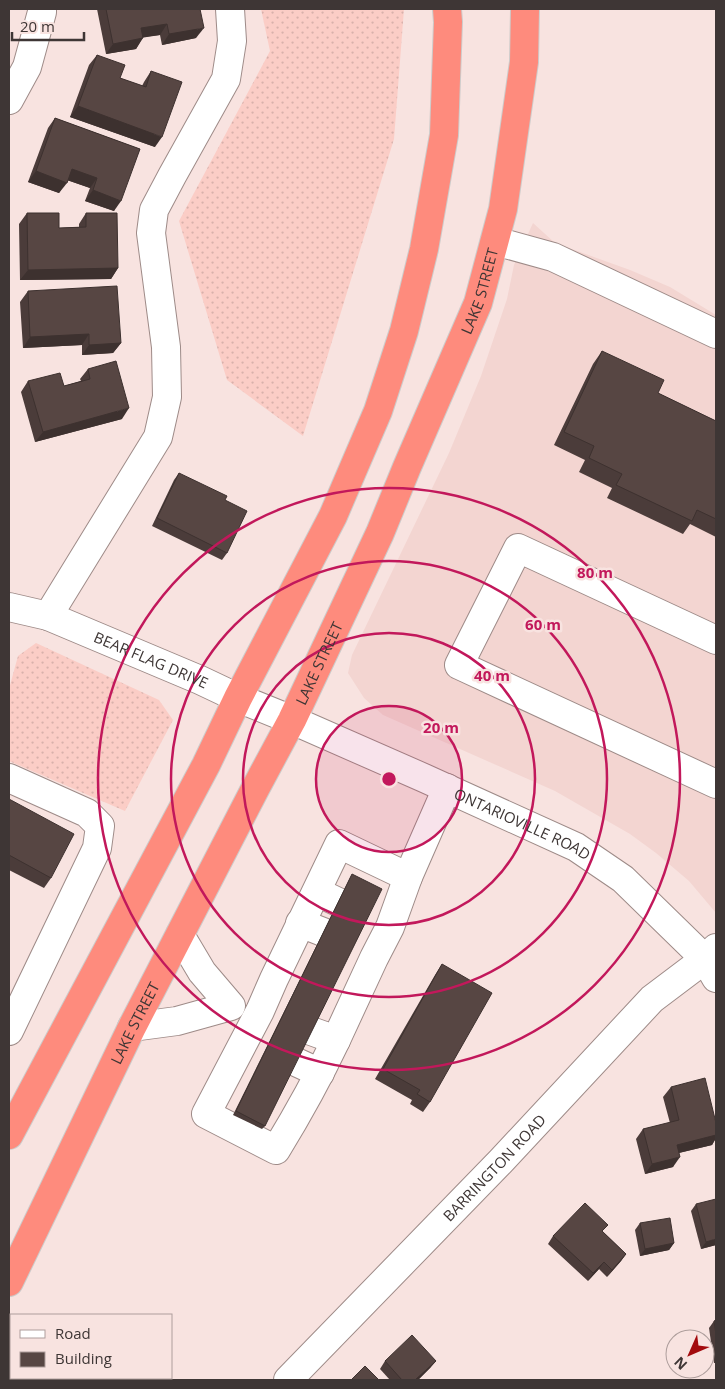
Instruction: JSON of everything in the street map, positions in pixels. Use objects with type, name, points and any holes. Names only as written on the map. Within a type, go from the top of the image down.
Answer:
[{"type":"highway","points":[[9,1135],[206,765],[238,698],[332,516],[378,411],[404,331],[424,249],[444,136],[447,9]]},
{"type":"highway","name":"LAKE STREET","points":[[9,1282],[132,1027],[292,720],[380,533],[478,303],[504,209],[524,62],[525,9]]},
{"type":"street","points":[[9,100],[27,67],[42,9]]},
{"type":"street","points":[[48,616],[158,437],[167,397],[166,347],[151,233],[154,210],[226,79],[232,41],[230,9]]},
{"type":"street","points":[[495,241],[553,257],[716,334]]},
{"type":"street","points":[[714,776],[460,664],[518,548],[716,640]]},
{"type":"street","name":"BEAR FLAG DRIVE","points":[[9,607],[48,616],[292,720]]},
{"type":"street","name":"ONTARIOVILLE ROAD","points":[[292,720],[576,847],[623,879],[712,962]]},
{"type":"street","points":[[9,778],[87,813],[100,826],[97,848],[9,1031]]},
{"type":"street","points":[[408,877],[339,844],[327,897],[270,1015],[245,1065],[206,1114],[276,1150],[296,1090],[379,921],[408,877],[447,788]]},
{"type":"street","points":[[180,935],[202,972],[231,1006]]},
{"type":"street","name":"BARRINGTON ROAD","points":[[288,1380],[501,1161],[652,999],[712,962]]},
{"type":"street","points":[[132,1027],[177,1021],[231,1006],[270,1015]]},
{"type":"shaded area","points":[[261,9],[404,9],[394,139],[303,436],[227,380],[179,221],[270,51]]},
{"type":"shaded area","points":[[533,223],[555,243],[630,270],[670,287],[716,315],[716,913],[689,881],[630,834],[555,791],[383,715],[364,698],[348,673],[352,655],[449,453],[481,376],[507,299],[514,265]]},
{"type":"shaded area","points":[[36,643],[159,700],[173,720],[125,811],[9,761],[9,689],[18,656]]},
{"type":"building","points":[[106,9],[200,9],[204,28],[169,34],[167,24],[141,28],[143,38],[113,44]]},
{"type":"building","points":[[97,55],[125,65],[120,78],[146,87],[151,71],[182,82],[162,137],[78,106]]},
{"type":"building","points":[[55,118],[140,149],[121,201],[93,190],[97,178],[72,169],[67,183],[36,171]]},
{"type":"building","points":[[27,213],[59,213],[59,228],[86,227],[86,213],[117,213],[118,268],[28,270]]},
{"type":"building","points":[[117,286],[121,343],[89,345],[89,334],[30,337],[28,291]]},
{"type":"building","points":[[602,351],[664,380],[658,393],[716,421],[716,519],[697,510],[692,521],[616,485],[622,474],[589,458],[594,446],[564,432]]},
{"type":"building","points":[[116,361],[129,408],[43,432],[28,381],[60,373],[64,386],[90,379],[88,369]]},
{"type":"building","points":[[179,473],[227,496],[225,500],[247,511],[227,553],[157,518]]},
{"type":"building","points":[[9,799],[74,834],[51,878],[9,855]]},
{"type":"building","points":[[352,874],[382,889],[265,1126],[236,1111]]},
{"type":"building","points":[[442,964],[492,993],[430,1102],[417,1094],[420,1090],[383,1069]]},
{"type":"building","points":[[705,1078],[716,1123],[716,1135],[677,1145],[680,1157],[652,1164],[643,1129],[679,1120],[671,1087]]},
{"type":"building","points":[[716,1199],[716,1239],[706,1242],[696,1204]]},
{"type":"building","points":[[585,1203],[608,1225],[602,1231],[626,1254],[612,1270],[604,1262],[593,1273],[553,1236]]},
{"type":"building","points":[[670,1218],[674,1243],[645,1249],[640,1223]]},
{"type":"building","points":[[412,1335],[436,1361],[415,1380],[402,1380],[385,1361]]},
{"type":"building","points":[[365,1366],[379,1380],[351,1380]]}]
